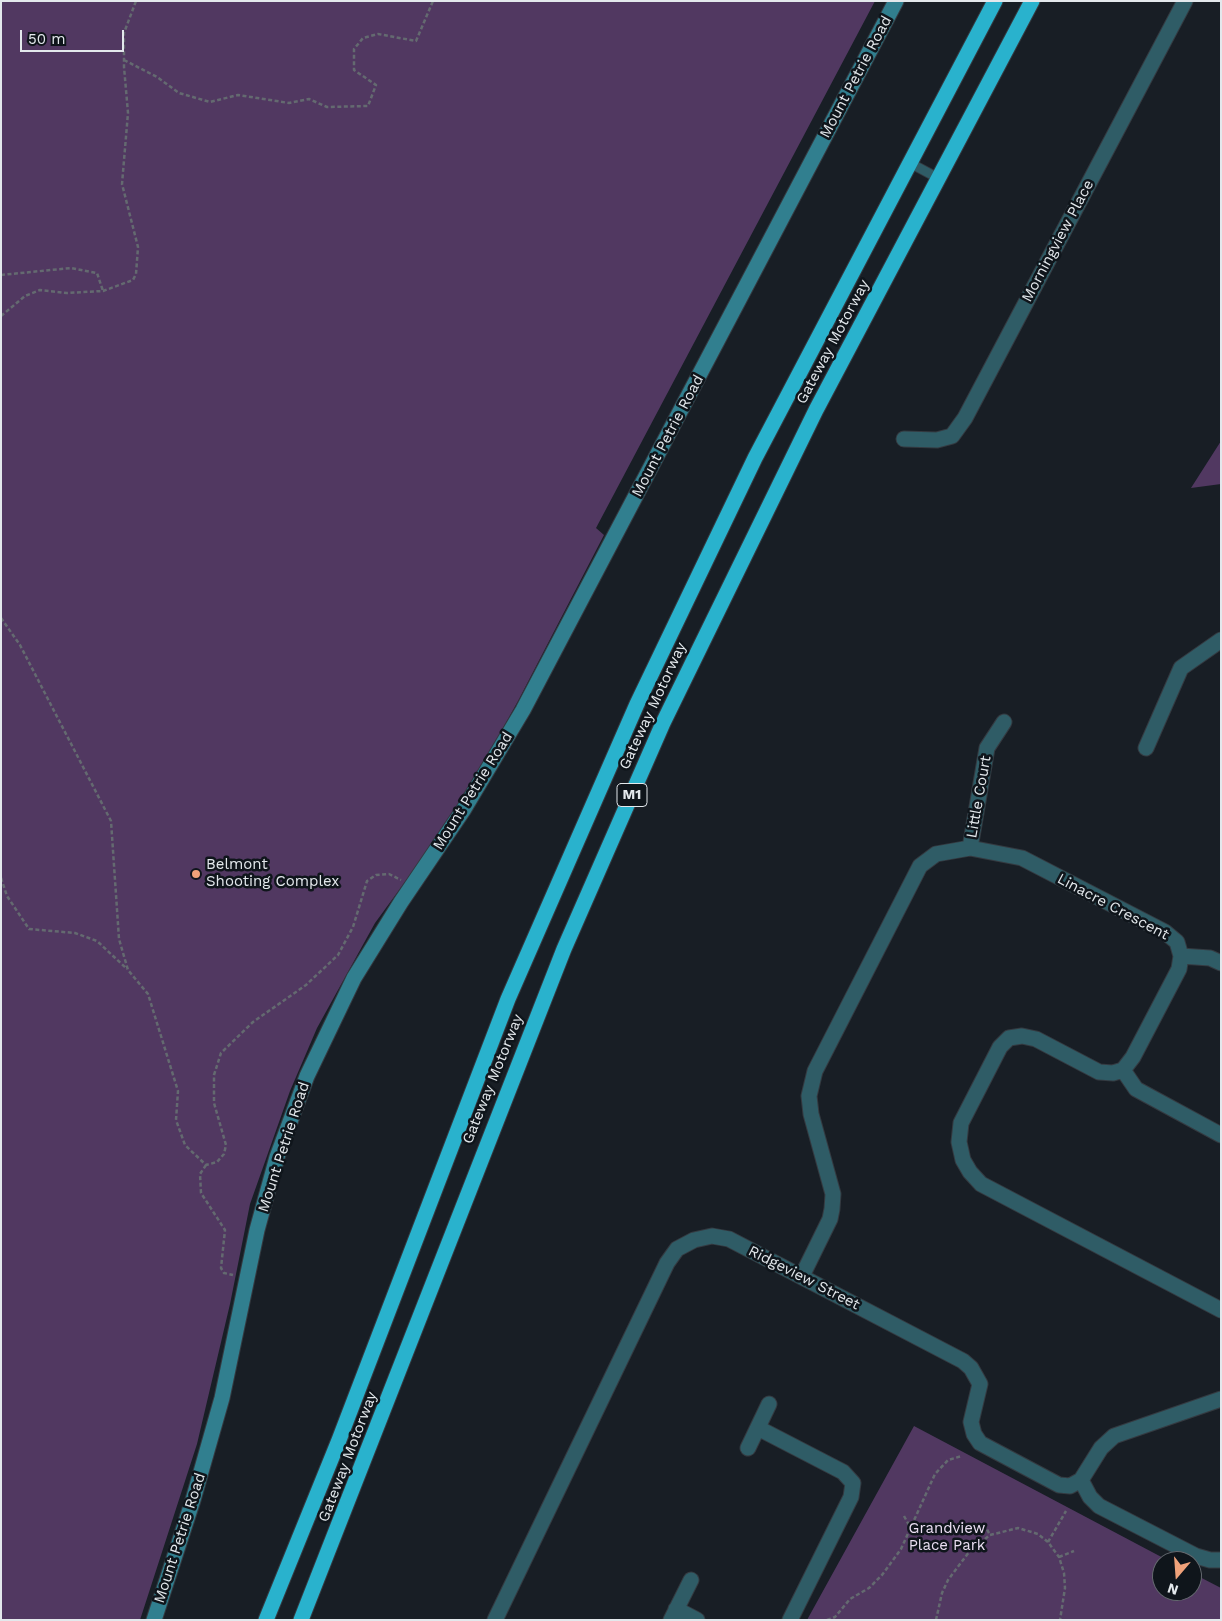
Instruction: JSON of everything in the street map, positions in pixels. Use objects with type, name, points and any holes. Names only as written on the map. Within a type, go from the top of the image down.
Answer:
[{"type":"highway","name":"Gateway Motorway","points":[[266,1620],[339,1440],[508,999],[637,704],[740,489],[995,1]]},
{"type":"highway","name":"Gateway Motorway","points":[[301,1620],[564,948],[660,732],[790,463],[1032,1]]},
{"type":"street","name":"Mount Petrie Road","points":[[154,1620],[193,1500],[222,1398],[246,1278],[277,1157],[307,1076],[354,978],[412,885],[464,810],[523,710],[896,1]]},
{"type":"street","name":"Morningview Place","points":[[904,439],[937,440],[952,436],[965,418],[1185,1]]},
{"type":"street","points":[[1146,748],[1181,668],[1221,640]]},
{"type":"street","name":"Little Court","points":[[970,848],[987,748],[1004,722]]},
{"type":"street","name":"Linacre Crescent","points":[[802,1276],[830,1219],[833,1194],[811,1114],[809,1096],[815,1071],[920,866],[936,854],[970,848],[996,852],[1030,863],[1165,932],[1176,942],[1181,956],[1178,969],[1133,1057],[1123,1070]]},
{"type":"street","points":[[1181,956],[1210,958],[1221,963]]},
{"type":"street","points":[[1221,1134],[1136,1089],[1123,1070],[1113,1073],[1099,1072],[1036,1039],[1022,1036],[1009,1038],[1000,1047],[961,1123],[959,1142],[963,1160],[970,1172],[981,1184],[1221,1310]]},
{"type":"street","name":"Ridgeview Street","points":[[495,1620],[668,1264],[677,1249],[694,1240],[712,1236],[729,1239],[802,1276],[971,1368],[980,1384],[971,1422],[974,1434],[980,1443],[1059,1485],[1070,1486],[1081,1480]]},
{"type":"street","points":[[1221,1398],[1114,1436],[1101,1448],[1081,1480],[1090,1497],[1099,1506],[1196,1556],[1210,1560],[1221,1560]]},
{"type":"street","points":[[748,1448],[769,1404]]},
{"type":"street","points":[[758,1428],[843,1472],[853,1483],[851,1497],[790,1620]]},
{"type":"street","points":[[690,1580],[674,1614],[697,1620]]},
{"type":"lane","points":[[910,163],[938,178]]},
{"type":"path","points":[[1,316],[25,296],[40,290],[67,293],[103,291],[133,280],[136,274],[138,247],[122,184],[128,113],[124,33],[136,1]]},
{"type":"path","points":[[124,60],[157,77],[179,93],[210,102],[238,95],[288,103],[309,99],[327,107],[368,106],[376,85],[354,70],[354,49],[363,38],[378,34],[416,40],[433,1]]},
{"type":"path","points":[[1,275],[71,268],[97,273],[103,291]]},
{"type":"path","points":[[1,618],[20,645],[111,821],[119,939],[128,970]]},
{"type":"path","points":[[246,1278],[224,1273],[221,1268],[225,1230],[201,1193],[200,1174],[206,1165],[217,1162],[224,1154],[226,1144],[214,1103],[214,1076],[222,1053],[253,1022],[328,966],[338,955],[353,927],[368,882],[376,875],[389,874],[412,885]]},
{"type":"path","points":[[1,878],[7,896],[29,930],[75,933],[97,941],[128,970],[148,994],[178,1091],[176,1120],[185,1145],[206,1165]]},
{"type":"path","points":[[827,1620],[835,1617],[850,1599],[869,1588],[882,1575],[901,1548],[941,1467],[948,1460],[962,1456]]},
{"type":"path","points":[[1048,1542],[1066,1511]]},
{"type":"path","points":[[904,1516],[910,1527]]},
{"type":"path","points":[[984,1524],[990,1536]]},
{"type":"path","points":[[936,1620],[942,1593],[958,1565],[980,1542],[990,1536],[1018,1528],[1031,1531],[1048,1542],[1059,1557],[1064,1573],[1065,1588],[1060,1620]]},
{"type":"path","points":[[1059,1557],[1074,1551]]},
{"type":"green space","name":"Belmont Shooting Complex","points":[[1,1],[875,1],[596,528],[604,535],[518,701],[475,778],[421,860],[375,923],[317,1028],[290,1091],[250,1204],[230,1304],[197,1444],[140,1620],[1,1620]]},
{"type":"green space","points":[[1221,441],[1221,484],[1191,488]]},
{"type":"green space","name":"Grandview Place Park","points":[[914,1426],[1152,1552],[1152,1601],[1202,1601],[1202,1578],[1221,1588],[1221,1620],[807,1620]]},
{"type":"place","name":"Belmont Shooting Complex","points":[[196,874]]}]
